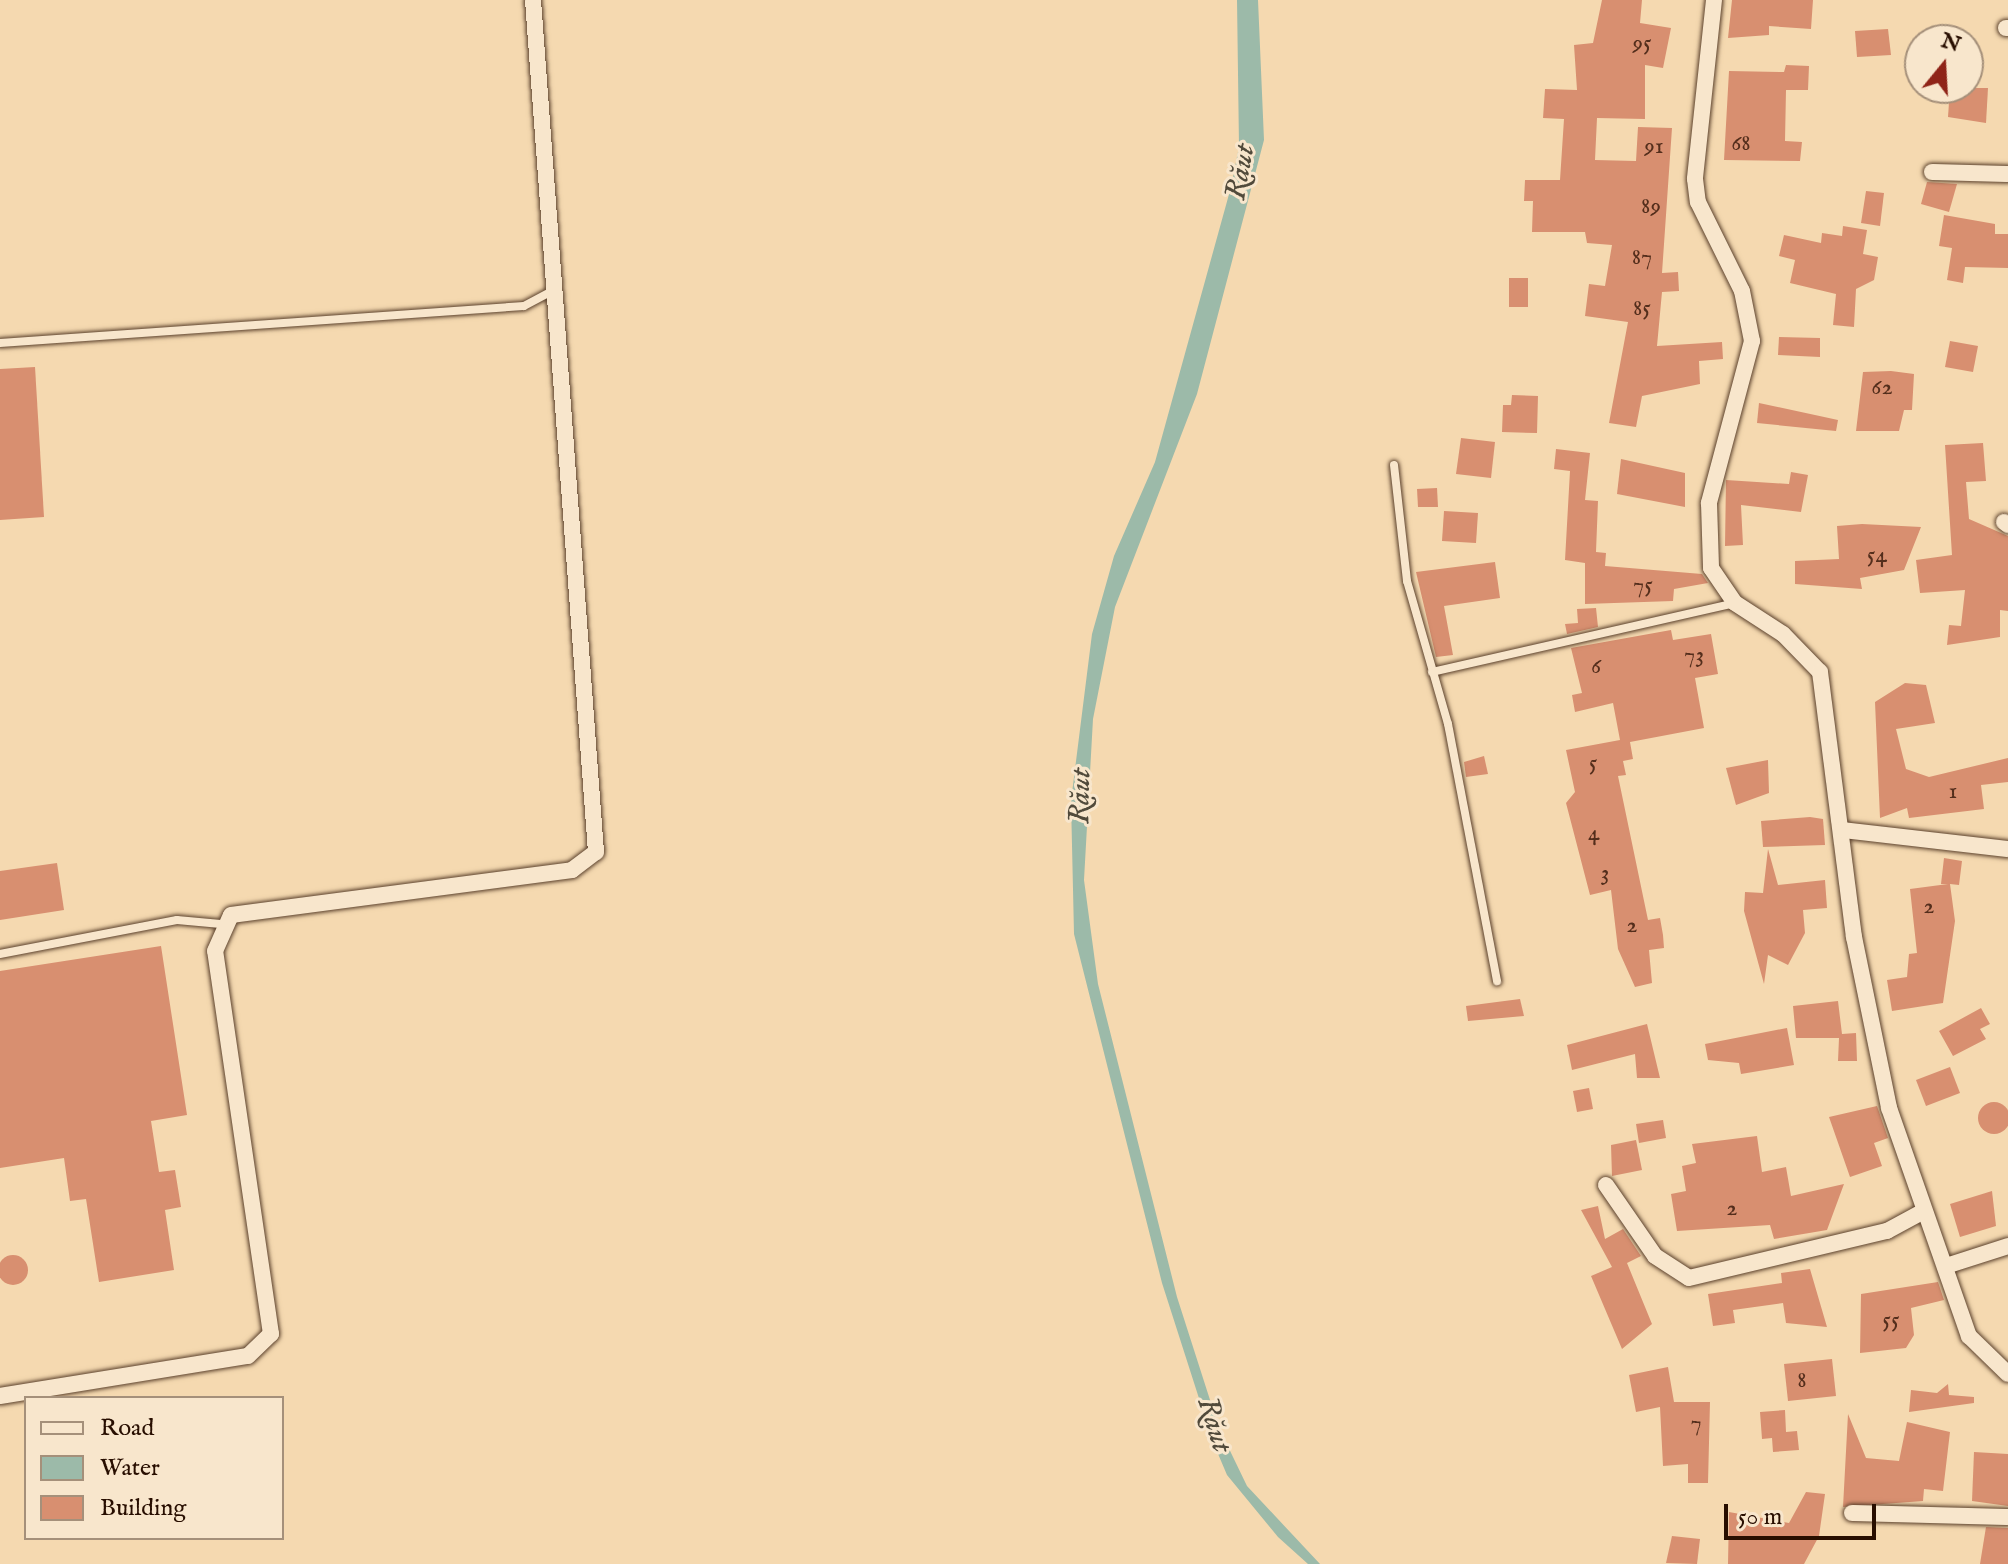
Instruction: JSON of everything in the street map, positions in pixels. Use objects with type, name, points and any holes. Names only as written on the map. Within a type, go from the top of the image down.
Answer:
[{"type":"street","points":[[0,1396],[248,1356],[271,1334],[215,951],[221,924],[246,912],[572,870],[596,852],[533,0]]},
{"type":"street","points":[[1714,0],[1695,179],[1698,202],[1742,291],[1752,341],[1711,487],[1706,537],[1715,577],[1735,603],[1783,634],[1820,672],[1872,1042],[1924,1211],[1969,1336],[2008,1374]]},
{"type":"street","points":[[1932,172],[2008,174]]},
{"type":"street","points":[[1843,830],[2008,849]]},
{"type":"street","points":[[1606,1185],[1655,1256],[1689,1278],[1887,1231],[1924,1211]]},
{"type":"street","points":[[1946,1266],[2008,1246]]},
{"type":"street","points":[[1852,1513],[2008,1517]]},
{"type":"lane","points":[[0,343],[524,306],[555,289]]},
{"type":"lane","points":[[1394,465],[1407,581],[1432,672],[1497,981]]},
{"type":"lane","points":[[1432,672],[1735,603]]},
{"type":"lane","points":[[0,954],[177,920],[221,924]]},
{"type":"water","name":"Răut","points":[[1237,0],[1258,0],[1264,140],[1197,394],[1115,607],[1093,719],[1084,880],[1098,984],[1177,1297],[1219,1428],[1247,1486],[1320,1564],[1308,1564],[1278,1537],[1227,1475],[1213,1442],[1162,1283],[1074,934],[1071,801],[1092,634],[1114,556],[1155,462],[1231,187],[1239,147]]},
{"type":"building","points":[[1602,0],[1642,0],[1640,23],[1671,28],[1663,68],[1645,65],[1645,119],[1597,118],[1595,160],[1636,161],[1638,127],[1672,128],[1662,273],[1678,272],[1679,291],[1662,292],[1657,346],[1722,342],[1723,359],[1699,361],[1700,384],[1642,396],[1636,427],[1609,423],[1628,322],[1585,316],[1589,284],[1605,286],[1612,245],[1587,243],[1585,232],[1532,232],[1533,201],[1524,201],[1525,180],[1560,180],[1564,119],[1543,118],[1545,89],[1577,90],[1574,45],[1593,43]]},
{"type":"building","points":[[1732,0],[1813,0],[1811,29],[1769,26],[1769,35],[1728,38]]},
{"type":"building","points":[[1888,29],[1891,55],[1857,57],[1855,31]]},
{"type":"building","points":[[1786,65],[1809,66],[1808,90],[1786,90],[1785,141],[1802,142],[1800,161],[1724,160],[1729,71],[1784,72]]},
{"type":"building","points":[[1984,88],[1988,88],[1986,123],[1948,117],[1949,104],[1984,104]]},
{"type":"building","points":[[1927,182],[1957,184],[1949,212],[1921,204]]},
{"type":"building","points":[[1866,191],[1884,193],[1880,226],[1861,223]]},
{"type":"building","points":[[1944,215],[1995,224],[1995,234],[2008,234],[2008,268],[1965,267],[1963,283],[1947,280],[1952,248],[1939,246]]},
{"type":"building","points":[[1843,226],[1867,230],[1863,254],[1878,257],[1874,280],[1856,289],[1854,327],[1833,325],[1836,294],[1790,283],[1795,260],[1779,256],[1784,235],[1821,243],[1822,233],[1842,236]]},
{"type":"building","points":[[1509,278],[1528,278],[1528,307],[1509,307]]},
{"type":"building","points":[[1779,337],[1820,338],[1820,357],[1778,355]]},
{"type":"building","points":[[1950,341],[1978,346],[1973,372],[1945,367]]},
{"type":"building","points":[[35,367],[44,517],[0,520],[0,369]]},
{"type":"building","points":[[1863,372],[1914,374],[1912,410],[1904,410],[1899,431],[1856,431]]},
{"type":"building","points":[[1512,395],[1538,396],[1537,433],[1502,432],[1503,405],[1511,405]]},
{"type":"building","points":[[1759,403],[1838,420],[1836,431],[1757,423]]},
{"type":"building","points":[[1461,438],[1495,442],[1491,478],[1456,474]]},
{"type":"building","points":[[1983,443],[1986,481],[1966,482],[1969,519],[2008,536],[2008,611],[2000,610],[2000,637],[1947,645],[1949,625],[1961,626],[1965,590],[1920,593],[1916,560],[1952,555],[1945,445]]},
{"type":"building","points":[[1556,449],[1590,453],[1585,500],[1598,501],[1596,552],[1606,553],[1605,566],[1702,574],[1708,583],[1674,589],[1673,601],[1585,604],[1585,563],[1565,560],[1570,471],[1554,469]]},
{"type":"building","points":[[1621,459],[1685,473],[1685,507],[1617,494]]},
{"type":"building","points":[[1791,472],[1808,475],[1801,512],[1741,505],[1743,545],[1725,546],[1726,480],[1789,484]]},
{"type":"building","points":[[1437,488],[1438,507],[1418,507],[1417,489]]},
{"type":"building","points":[[1444,511],[1478,513],[1476,543],[1442,541]]},
{"type":"building","points":[[1837,526],[1921,527],[1904,570],[1860,578],[1862,589],[1795,584],[1795,561],[1839,559]]},
{"type":"building","points":[[1495,562],[1500,598],[1444,606],[1453,655],[1436,657],[1416,572]]},
{"type":"building","points":[[1596,608],[1598,627],[1567,634],[1565,624],[1578,623],[1577,609]]},
{"type":"building","points":[[1671,630],[1673,640],[1711,634],[1718,674],[1695,678],[1704,728],[1630,742],[1633,759],[1623,761],[1626,775],[1618,776],[1648,920],[1660,918],[1663,935],[1664,948],[1649,950],[1652,983],[1635,987],[1618,949],[1611,890],[1590,895],[1566,803],[1575,792],[1566,750],[1620,740],[1613,703],[1575,712],[1572,695],[1582,693],[1571,648]]},
{"type":"building","points":[[1905,683],[1926,685],[1935,723],[1896,729],[1906,769],[1929,777],[2008,758],[2008,782],[1981,785],[1984,809],[1909,818],[1907,808],[1880,818],[1875,702]]},
{"type":"building","points":[[1484,756],[1488,774],[1466,777],[1464,762]]},
{"type":"building","points":[[1768,760],[1769,793],[1736,805],[1726,768]]},
{"type":"building","points":[[1810,817],[1823,819],[1825,845],[1763,847],[1761,821]]},
{"type":"building","points":[[1768,849],[1778,885],[1825,880],[1827,908],[1803,910],[1805,933],[1788,965],[1768,955],[1764,984],[1744,911],[1745,892],[1763,893]]},
{"type":"building","points":[[1944,858],[1962,861],[1959,885],[1950,884],[1955,921],[1943,1003],[1892,1011],[1887,980],[1907,977],[1909,954],[1917,953],[1910,889],[1948,884],[1941,884]]},
{"type":"building","points":[[57,863],[64,910],[0,920],[0,871]]},
{"type":"building","points":[[161,946],[187,1115],[151,1121],[159,1172],[175,1170],[181,1207],[165,1210],[174,1270],[99,1282],[86,1199],[70,1201],[64,1158],[0,1168],[0,971]]},
{"type":"building","points":[[1520,999],[1524,1016],[1468,1021],[1466,1006]]},
{"type":"building","points":[[1838,1001],[1842,1034],[1856,1033],[1857,1061],[1838,1061],[1839,1038],[1796,1038],[1793,1006]]},
{"type":"building","points":[[1981,1008],[1990,1024],[1980,1029],[1986,1039],[1953,1056],[1939,1031]]},
{"type":"building","points":[[1647,1024],[1660,1078],[1637,1078],[1635,1054],[1572,1070],[1567,1045]]},
{"type":"building","points":[[1787,1028],[1794,1065],[1741,1074],[1739,1063],[1708,1060],[1705,1044]]},
{"type":"building","points":[[1950,1067],[1960,1093],[1926,1106],[1916,1080]]},
{"type":"building","points":[[1589,1088],[1593,1109],[1577,1112],[1573,1091]]},
{"type":"building","points":[[1994,1102],[2009,1112],[2009,1124],[2005,1129],[1994,1134],[1983,1129],[1978,1118],[1983,1107]]},
{"type":"building","points":[[1877,1106],[1888,1138],[1874,1143],[1882,1166],[1850,1177],[1829,1117]]},
{"type":"building","points":[[1663,1120],[1666,1138],[1639,1143],[1636,1124]]},
{"type":"building","points":[[1757,1136],[1762,1172],[1786,1167],[1791,1196],[1844,1184],[1827,1230],[1774,1239],[1770,1225],[1677,1231],[1671,1194],[1686,1191],[1682,1166],[1696,1163],[1692,1144]]},
{"type":"building","points":[[1636,1140],[1642,1170],[1612,1176],[1611,1145]]},
{"type":"building","points":[[1992,1191],[1996,1226],[1960,1237],[1950,1204]]},
{"type":"building","points":[[1598,1206],[1605,1239],[1623,1229],[1641,1256],[1627,1263],[1652,1324],[1622,1349],[1591,1276],[1612,1267],[1581,1210]]},
{"type":"building","points":[[7,1257],[19,1257],[26,1264],[26,1276],[19,1283],[7,1283],[0,1276],[0,1264]]},
{"type":"building","points":[[1810,1269],[1827,1327],[1786,1323],[1783,1303],[1733,1310],[1735,1323],[1713,1326],[1708,1294],[1782,1283],[1781,1273]]},
{"type":"building","points":[[1938,1282],[1944,1300],[1911,1308],[1914,1335],[1906,1348],[1860,1353],[1861,1294]]},
{"type":"building","points":[[1832,1359],[1836,1396],[1788,1401],[1784,1364]]},
{"type":"building","points":[[1668,1367],[1674,1402],[1710,1402],[1708,1483],[1688,1483],[1688,1464],[1663,1466],[1660,1407],[1636,1412],[1629,1375]]},
{"type":"building","points":[[1948,1384],[1949,1395],[1974,1397],[1974,1403],[1909,1412],[1911,1390],[1937,1393]]},
{"type":"building","points":[[1785,1410],[1786,1432],[1797,1431],[1799,1450],[1773,1452],[1772,1438],[1762,1439],[1760,1412]]},
{"type":"building","points":[[1848,1414],[1866,1458],[1899,1461],[1907,1422],[1950,1432],[1943,1491],[1924,1489],[1923,1501],[1843,1507]]},
{"type":"building","points":[[1974,1452],[2008,1454],[2008,1506],[1972,1501]]},
{"type":"building","points":[[1806,1492],[1825,1494],[1819,1536],[1804,1564],[1728,1564],[1729,1512],[1789,1523]]},
{"type":"building","points":[[1986,1527],[2008,1528],[2008,1564],[1980,1564]]},
{"type":"building","points":[[1672,1536],[1700,1539],[1697,1564],[1666,1563]]}]
